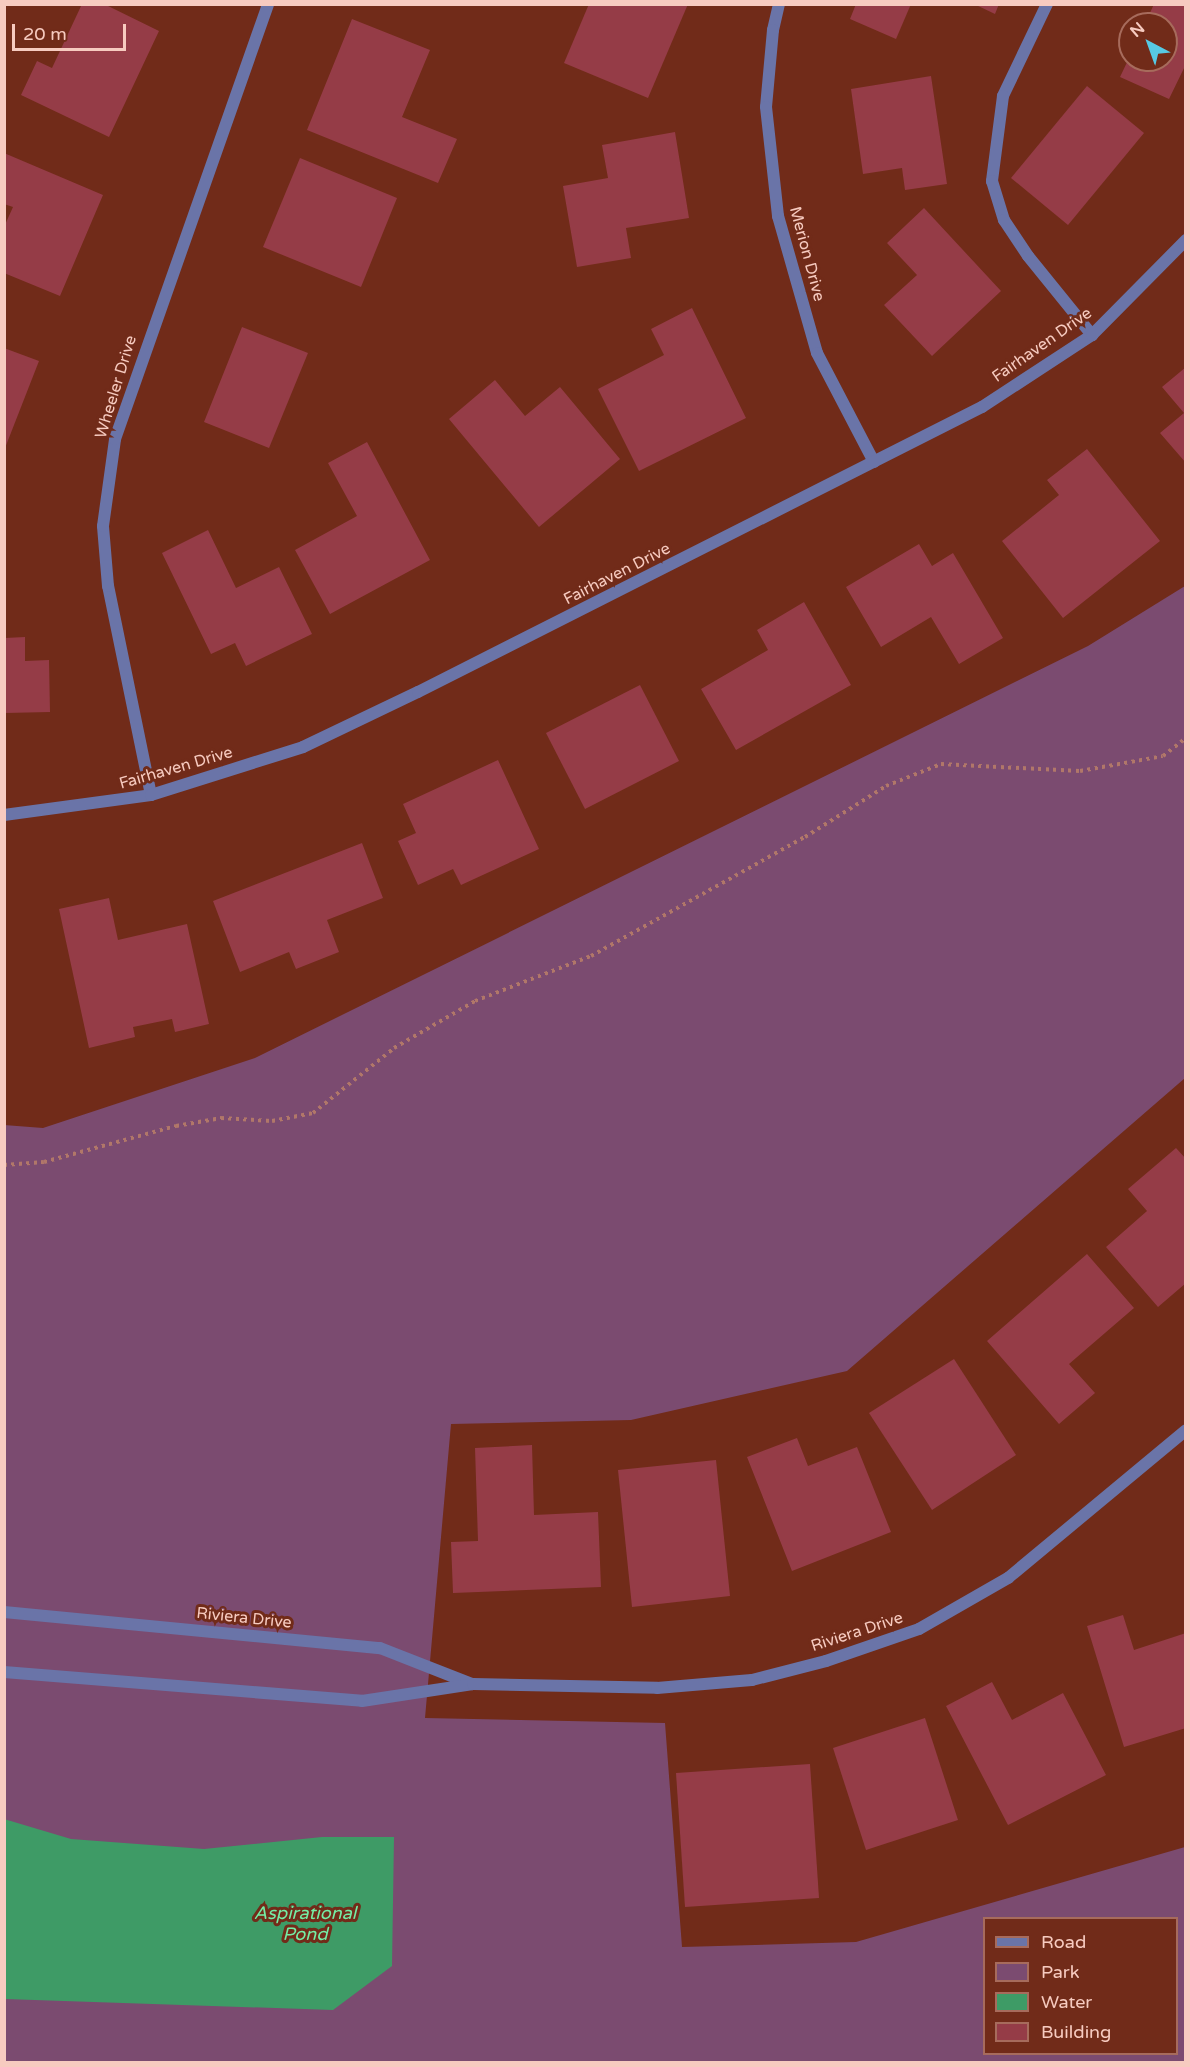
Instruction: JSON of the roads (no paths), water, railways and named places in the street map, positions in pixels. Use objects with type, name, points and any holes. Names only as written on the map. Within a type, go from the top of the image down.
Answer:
[{"type":"street","name":"Wheeler Drive","points":[[151,795],[108,586],[103,526],[115,439],[268,4]]},
{"type":"street","name":"Merion Drive","points":[[779,4],[773,30],[766,107],[778,216],[817,352],[874,462]]},
{"type":"street","points":[[1047,4],[1003,96],[992,181],[1004,220],[1028,256],[1092,335]]},
{"type":"street","name":"Fairhaven Drive","points":[[4,815],[151,795],[303,747],[982,407],[1092,335],[1185,240]]},
{"type":"street","name":"Riviera Drive","points":[[4,1672],[363,1701],[474,1684],[657,1688],[752,1680],[826,1661],[919,1629],[1008,1578],[1185,1430]]},
{"type":"street","name":"Riviera Drive","points":[[4,1612],[380,1648],[474,1684]]},
{"type":"water","name":"Aspirational Pond","points":[[4,1819],[71,1839],[204,1849],[322,1837],[394,1837],[392,1966],[333,2010],[5,1999]]}]
